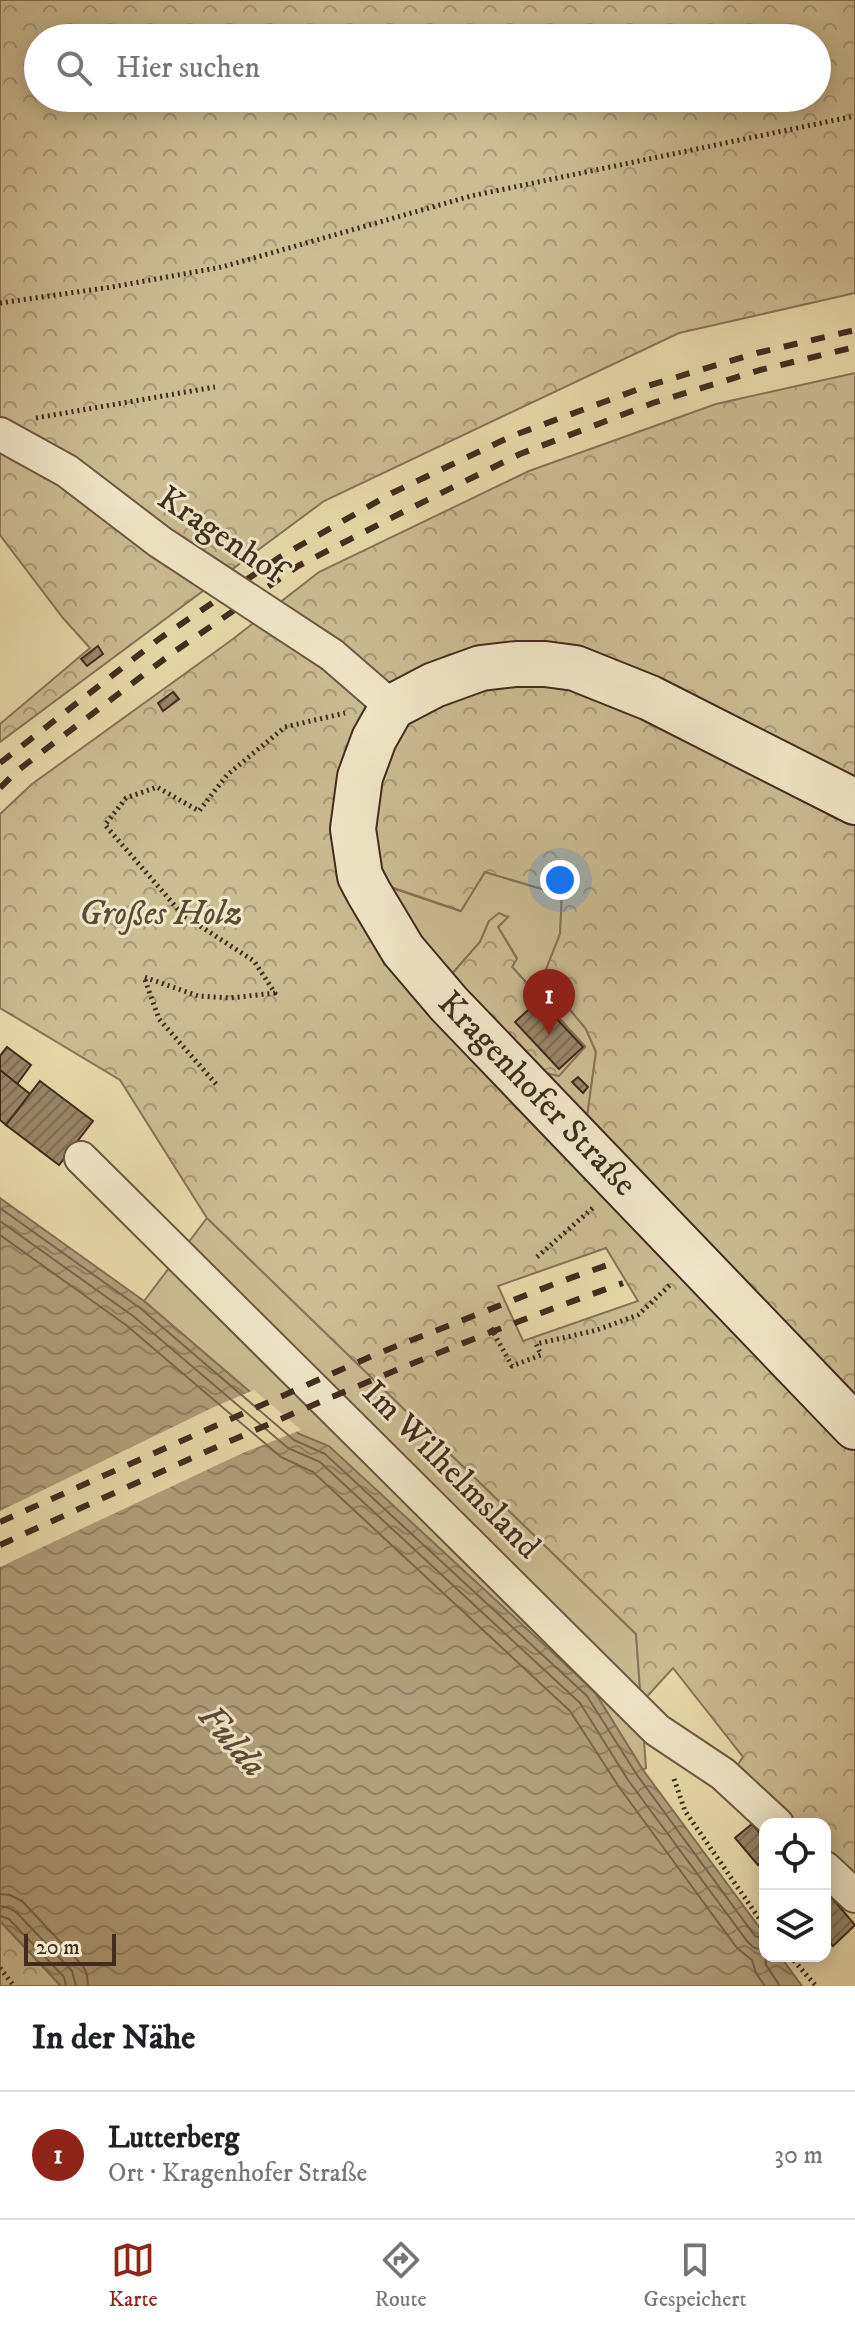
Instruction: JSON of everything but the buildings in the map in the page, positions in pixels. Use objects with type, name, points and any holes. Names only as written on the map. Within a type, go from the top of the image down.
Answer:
[{"type":"street","name":"Kragenhof","points":[[0,434],[67,471],[160,542],[332,655],[390,705]]},
{"type":"street","points":[[390,705],[481,668],[516,664],[575,668],[650,698],[855,802]]},
{"type":"street","name":"Kragenhofer Straße","points":[[390,705],[360,777],[353,829],[360,876],[403,950],[449,1004],[855,1427]]},
{"type":"street","name":"Im Wilhelmsland","points":[[81,1158],[657,1730],[723,1774],[771,1818]]},
{"type":"street","points":[[831,1874],[855,1896]]},
{"type":"path","points":[[0,303],[222,267],[471,196],[855,116]]},
{"type":"path","points":[[31,419],[215,387]]},
{"type":"path","points":[[216,1084],[159,1019],[144,977],[198,996],[230,998],[275,993],[254,961],[183,915],[105,825],[126,798],[157,787],[199,811],[227,775],[285,727],[390,705]]},
{"type":"path","points":[[537,1257],[603,1199]]},
{"type":"path","points":[[491,1328],[512,1366],[541,1355],[536,1344],[597,1330],[638,1315],[678,1278]]},
{"type":"path","points":[[657,1730],[685,1811],[759,1918]]},
{"type":"path","points":[[795,1962],[816,1986]]},
{"type":"path","points":[[0,1968],[14,1986]]},
{"type":"green space","points":[[0,0],[855,0],[855,293],[679,333],[324,501],[0,742],[0,724],[90,648],[63,618],[0,535]]},
{"type":"green space","name":"Großes Holz","points":[[855,373],[855,1883],[831,1861],[831,1818],[786,1818],[734,1770],[743,1757],[673,1668],[641,1703],[636,1634],[207,1218],[120,1080],[0,1008],[0,814],[32,784],[233,639],[319,572],[529,471],[716,404]],"holes":[[[485,872],[562,895],[560,934],[543,977],[586,1029],[596,1052],[587,1117],[545,1073],[559,1076],[585,1047],[512,967],[517,959],[498,927],[508,917],[499,913],[489,921],[480,942],[451,975],[414,936],[391,887],[461,911]],[[606,1248],[638,1301],[523,1341],[498,1286]]]},
{"type":"green space","points":[[485,872],[562,895],[560,934],[543,977],[586,1029],[596,1052],[587,1118],[544,1072],[585,1046],[511,966],[517,958],[498,927],[507,917],[489,921],[480,942],[451,975],[414,936],[389,887],[460,911]]},
{"type":"green space","points":[[207,1218],[636,1634],[646,1768],[643,1770],[594,1691],[329,1447],[299,1434],[144,1301]]},
{"type":"green space","points":[[0,1921],[61,1986],[0,1986]]},
{"type":"water","name":"Fulda","points":[[0,1198],[144,1301],[299,1434],[329,1446],[594,1691],[643,1770],[759,1927],[759,1962],[784,1962],[802,1986],[61,1986],[0,1921]]},
{"type":"pier","points":[[254,1390],[301,1430],[245,1452],[0,1567],[0,1511]]},
{"type":"railway","points":[[0,763],[159,639],[280,557],[392,493],[512,436],[647,386],[757,353],[855,330]]},
{"type":"railway","points":[[0,788],[17,771],[171,654],[298,566],[520,454],[653,403],[760,370],[855,347]]},
{"type":"railway","points":[[0,1522],[374,1355],[619,1261]]},
{"type":"railway","points":[[0,1545],[387,1374],[623,1283]]},
{"type":"place","name":"Lutterberg","points":[[549,1035]]}]
